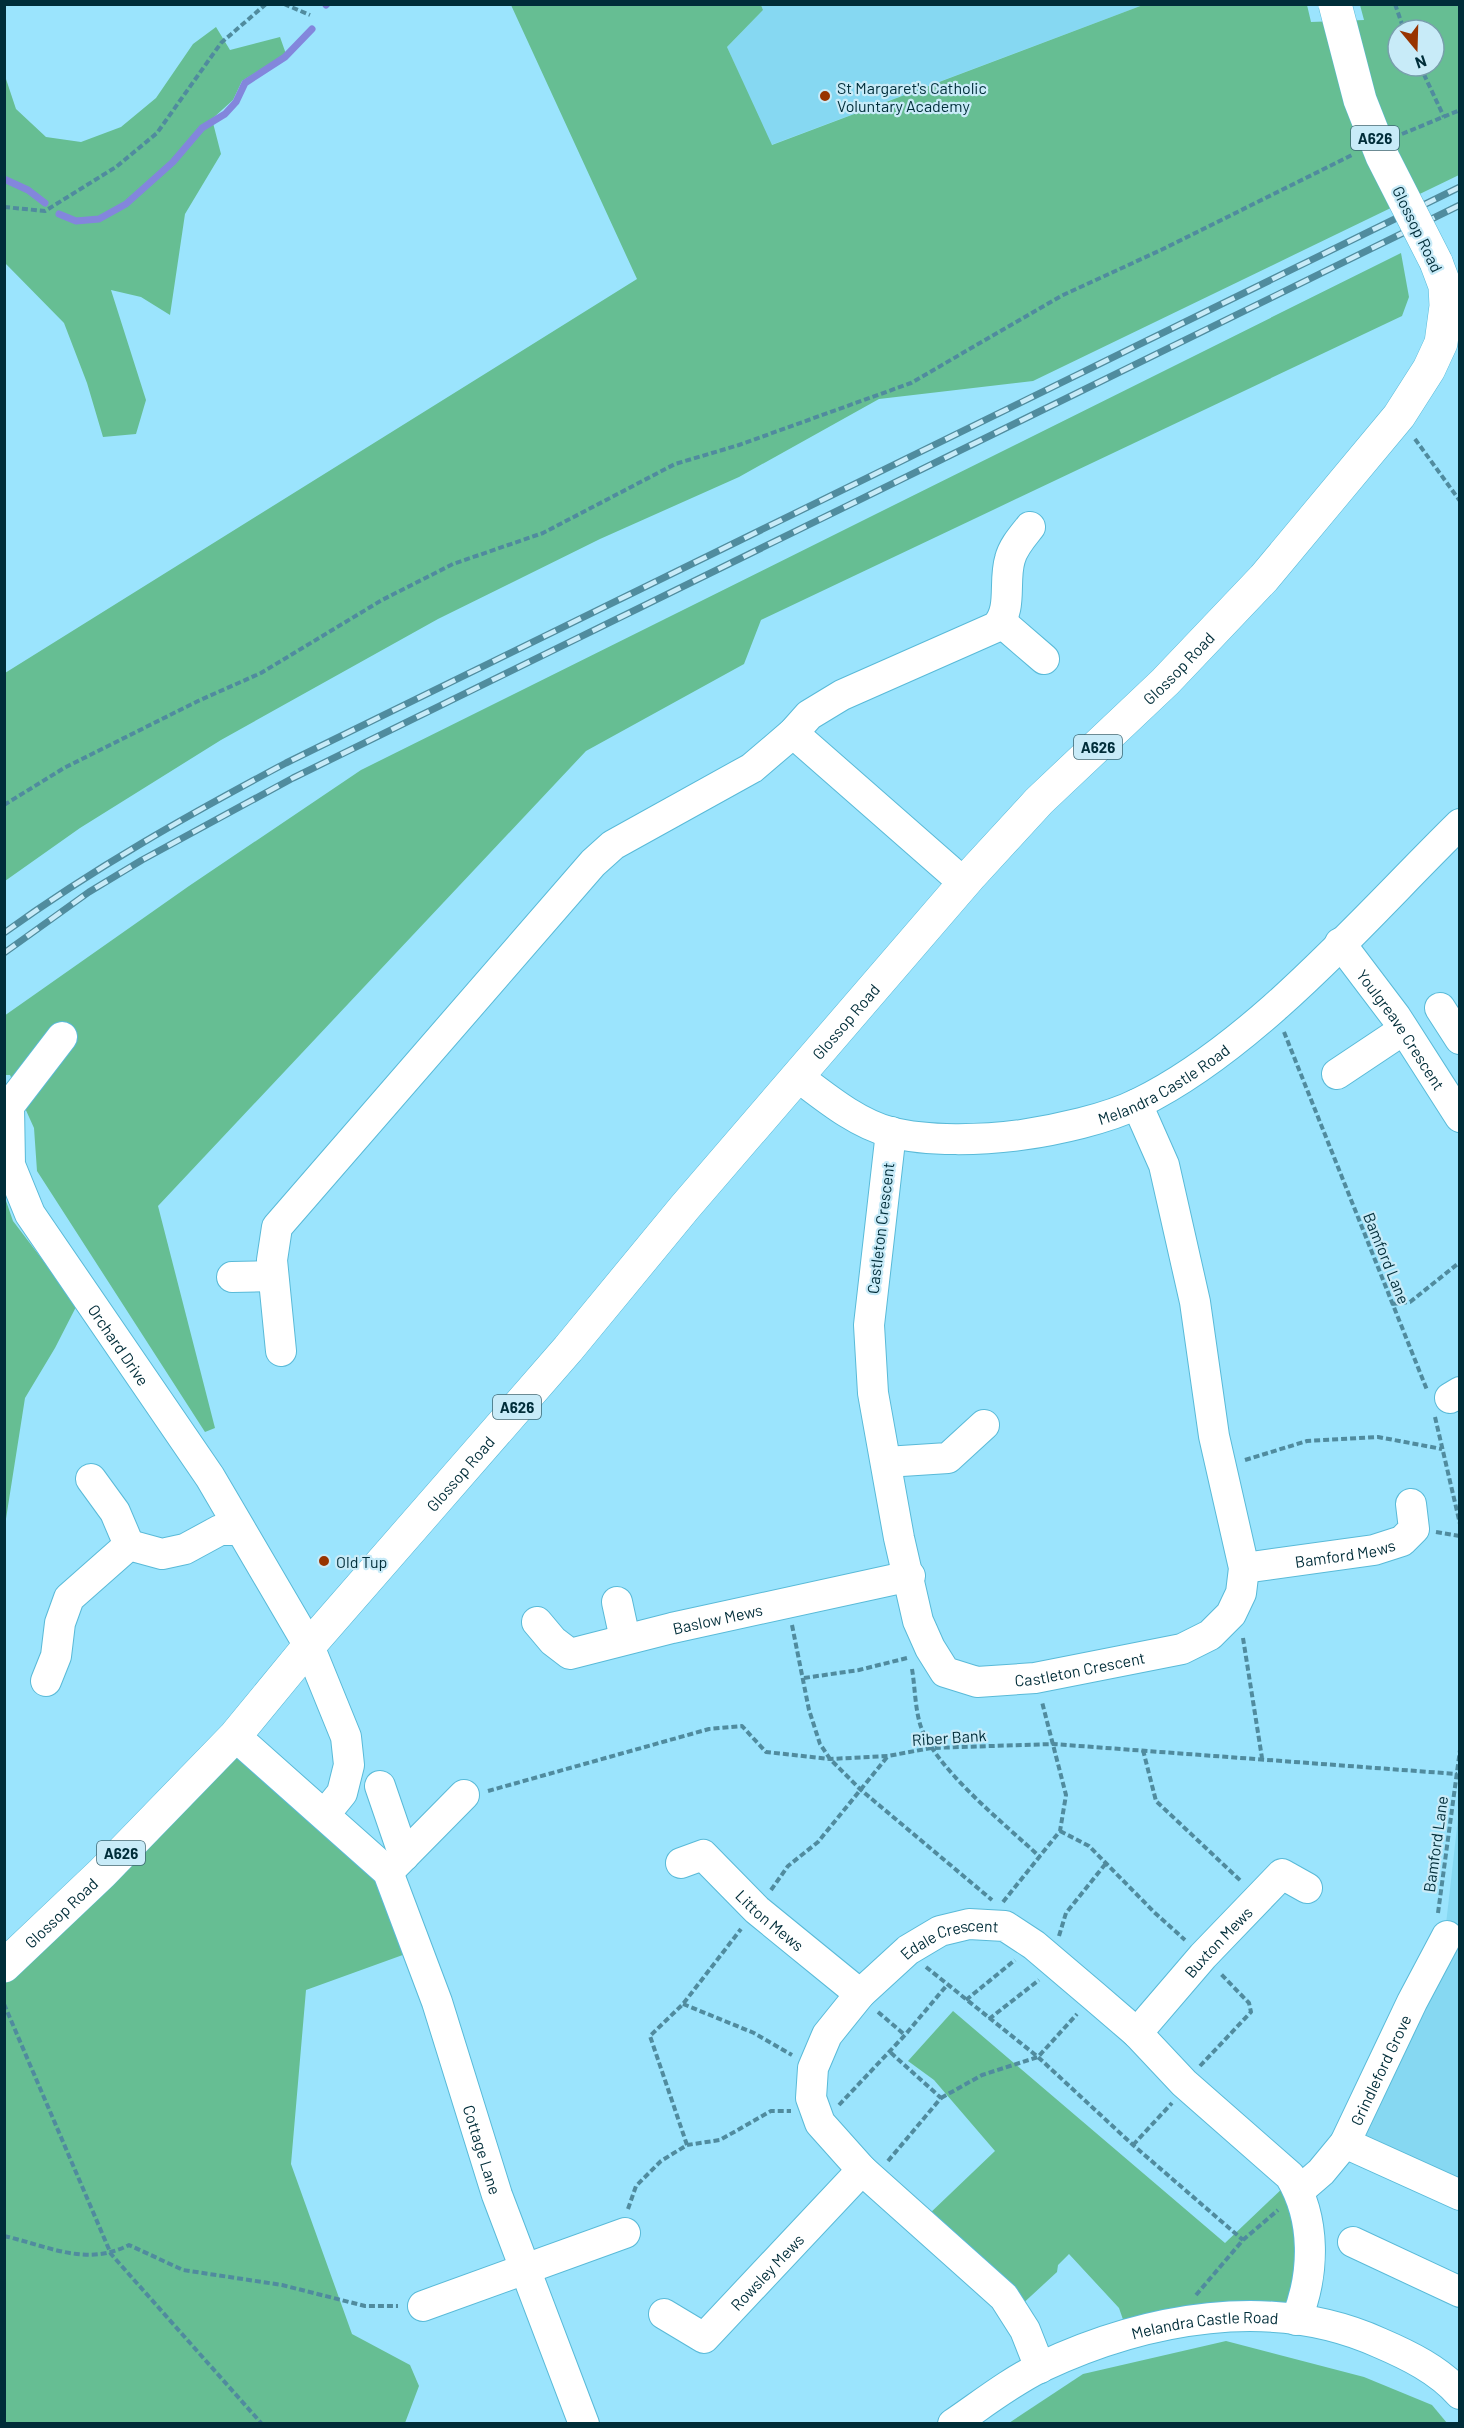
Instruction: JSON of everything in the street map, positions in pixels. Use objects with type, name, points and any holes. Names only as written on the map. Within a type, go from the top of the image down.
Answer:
[{"type":"main road","name":"Glossop Road","points":[[4,1966],[102,1873],[235,1737],[309,1646],[568,1349],[797,1076],[964,883],[1039,801],[1165,682],[1264,578],[1399,416],[1429,369],[1441,343],[1450,314],[1445,286],[1436,262],[1382,156],[1360,100],[1335,4]]},
{"type":"street","points":[[281,1351],[272,1260],[277,1227],[593,863],[613,844],[752,768],[793,733],[809,715],[842,695],[988,632],[1001,622],[1005,614],[1009,562],[1029,527]]},
{"type":"street","points":[[1001,622],[1044,659]]},
{"type":"street","points":[[793,733],[964,883]]},
{"type":"street","name":"Melandra Castle Road","points":[[797,1076],[828,1099],[870,1124],[891,1132],[954,1138],[994,1139],[1054,1130],[1137,1104],[1213,1056],[1274,1006],[1460,824]]},
{"type":"street","name":"Youlgreave Crescent","points":[[1340,943],[1404,1030],[1449,1079],[1460,1117]]},
{"type":"street","points":[[1440,1008],[1460,1039]]},
{"type":"street","points":[[1337,1074],[1404,1030]]},
{"type":"street","name":"Orchard Drive","points":[[62,1037],[9,1106],[10,1165],[30,1214],[210,1477],[309,1646]]},
{"type":"street","name":"Castleton Crescent","points":[[891,1132],[869,1325],[873,1393],[899,1538],[910,1576],[918,1621],[930,1648],[945,1672],[977,1682],[1035,1678],[1182,1648],[1210,1635],[1231,1614],[1237,1601],[1244,1568],[1221,1468],[1196,1302],[1180,1231],[1164,1165],[1137,1104]]},
{"type":"street","points":[[232,1277],[273,1276]]},
{"type":"street","points":[[886,1462],[948,1458],[984,1425]]},
{"type":"street","points":[[91,1479],[115,1512],[129,1545]]},
{"type":"street","name":"Bamford Mews","points":[[1244,1568],[1374,1550],[1402,1541],[1414,1529],[1411,1504]]},
{"type":"street","points":[[129,1545],[162,1554],[185,1549],[220,1530],[239,1530]]},
{"type":"street","points":[[45,1681],[56,1656],[60,1623],[69,1598],[129,1545]]},
{"type":"street","name":"Baslow Mews","points":[[537,1622],[553,1641],[570,1654],[910,1576]]},
{"type":"street","points":[[617,1602],[625,1640]]},
{"type":"street","points":[[309,1646],[346,1737],[349,1765],[342,1793],[325,1814]]},
{"type":"street","name":"Cottage Lane","points":[[235,1737],[325,1814],[396,1864]]},
{"type":"street","name":"Cottage Lane","points":[[380,1786],[396,1864],[497,2195],[584,2424]]},
{"type":"street","points":[[396,1864],[464,1795]]},
{"type":"street","name":"Litton Mews","points":[[681,1863],[703,1855],[757,1910],[869,2004]]},
{"type":"street","name":"Buxton Mews","points":[[1137,2033],[1203,1956],[1282,1874],[1307,1888]]},
{"type":"street","name":"Edale Crescent","points":[[1040,2368],[1025,2330],[1005,2296],[868,2176],[820,2123],[826,2109],[812,2098],[813,2068],[827,2035],[869,2004],[908,1950],[940,1931],[969,1924],[1005,1926],[1048,1957],[1137,2033],[1184,2083],[1290,2176],[1299,2191],[1308,2220],[1310,2260],[1306,2294],[1296,2320]]},
{"type":"street","name":"Grindleford Grove","points":[[1299,2191],[1321,2172],[1345,2143],[1412,2002],[1448,1952]]},
{"type":"street","points":[[1345,2143],[1460,2195]]},
{"type":"street","name":"Rowsley Mews","points":[[664,2314],[704,2338],[868,2176]]},
{"type":"street","points":[[423,2306],[626,2233]]},
{"type":"street","points":[[1353,2242],[1460,2292]]},
{"type":"street","name":"Melandra Castle Road","points":[[953,2424],[1040,2368],[1100,2344],[1179,2321],[1232,2315],[1296,2320],[1352,2330],[1410,2356],[1457,2385]]},
{"type":"path","points":[[4,207],[45,212],[116,167],[157,133],[221,43],[266,4]]},
{"type":"path","points":[[284,4],[310,15]]},
{"type":"path","points":[[1426,78],[1444,117]]},
{"type":"path","points":[[1400,135],[1460,110]]},
{"type":"path","points":[[4,805],[64,768],[198,701],[261,673],[382,600],[453,564],[543,533],[675,464],[739,445],[911,383],[1061,296],[1161,250],[1357,153]]},
{"type":"path","points":[[1399,416],[1460,501]]},
{"type":"path","name":"Bamford Lane","points":[[1274,1006],[1392,1304],[1443,1398],[1442,1449],[1460,1524]]},
{"type":"path","points":[[1392,1304],[1410,1302],[1460,1262]]},
{"type":"path","points":[[1221,1468],[1307,1442],[1378,1437],[1442,1449]]},
{"type":"path","points":[[1237,1601],[1262,1758]]},
{"type":"path","points":[[787,1605],[809,1710],[820,1744],[830,1759],[861,1790],[1000,1906],[1060,1831],[1066,1795],[1035,1678]]},
{"type":"path","points":[[804,1678],[859,1670],[910,1657],[920,1724],[931,1748],[953,1774],[1040,1857]]},
{"type":"path","name":"Riber Bank","points":[[464,1795],[585,1765],[709,1729],[742,1726],[766,1752],[830,1759],[888,1756],[931,1748],[1053,1744],[1457,1774]]},
{"type":"path","points":[[1143,1750],[1156,1801],[1259,1898]]},
{"type":"path","name":"Bamford Lane","points":[[1448,1952],[1436,1928],[1460,1750]]},
{"type":"path","points":[[687,2145],[650,2036],[683,2004],[713,1962],[757,1910],[788,1866],[818,1842],[888,1756]]},
{"type":"path","points":[[989,2019],[1048,1957],[1066,1913],[1107,1862]]},
{"type":"path","points":[[908,1950],[947,1985],[1038,2057],[1133,2145],[1243,2240]]},
{"type":"path","points":[[966,2000],[1048,1957]]},
{"type":"path","points":[[626,2233],[634,2229],[628,2210],[636,2186],[661,2161],[687,2145],[720,2140],[771,2111],[826,2109],[905,2035],[947,1985]]},
{"type":"path","points":[[868,2176],[905,2140],[941,2098],[982,2075],[1038,2057],[1094,1996]]},
{"type":"path","points":[[4,2004],[111,2254],[262,2424]]},
{"type":"path","points":[[683,2004],[754,2033],[813,2068]]},
{"type":"path","points":[[869,2004],[905,2035]]},
{"type":"path","points":[[889,2050],[941,2098]]},
{"type":"path","points":[[1179,2321],[1204,2283],[1243,2240],[1299,2191]]},
{"type":"path","points":[[4,2236],[72,2255],[111,2254],[129,2245],[183,2270],[282,2285],[365,2306],[423,2306]]},
{"type":"shaded area","name":"St Margaret's Catholic Voluntary Academy","points":[[761,5],[1143,5],[771,145],[727,47],[763,10]]},
{"type":"shaded area","points":[[1459,1810],[1459,1930],[1446,1924]]},
{"type":"shaded area","points":[[1454,1947],[1459,1950],[1459,2178],[1361,2135]]},
{"type":"green space","points":[[511,5],[761,5],[763,10],[727,47],[772,145],[1143,5],[1307,5],[1311,22],[1364,20],[1360,5],[1459,5],[1459,175],[1033,381],[879,399],[739,477],[600,539],[438,619],[221,740],[80,828],[5,881],[5,673],[637,279]]},
{"type":"green space","points":[[216,27],[230,50],[280,37],[286,54],[242,81],[233,100],[212,119],[221,154],[185,214],[170,315],[141,297],[111,290],[146,400],[136,434],[103,437],[87,383],[64,323],[5,263],[5,76],[16,109],[46,137],[81,142],[121,127],[156,98],[193,44]]},
{"type":"green space","points":[[1401,253],[1409,297],[1402,316],[761,620],[744,664],[586,751],[158,1206],[215,1428],[205,1432],[37,1171],[34,1128],[10,1075],[5,1075],[4,1016],[189,886],[361,770]]},
{"type":"green space","points":[[5,1198],[13,1221],[77,1305],[25,1398],[5,1525]]},
{"type":"green space","points":[[236,1744],[385,1878],[411,1952],[306,1990],[291,2164],[352,2334],[410,2365],[419,2386],[405,2423],[5,2424],[5,1979]]},
{"type":"green space","points":[[953,2011],[1225,2243],[1288,2183],[1301,2219],[1292,2312],[1127,2331],[1119,2308],[1069,2254],[1058,2265],[1057,2272],[1018,2308],[927,2216],[995,2151],[934,2080],[908,2061]]},
{"type":"green space","points":[[1226,2341],[1364,2377],[1432,2405],[1447,2423],[1009,2423],[1083,2374]]},
{"type":"waterway","points":[[59,214],[76,221],[99,219],[126,204],[173,162],[202,128],[225,114],[236,102],[245,83],[285,57],[312,29]]},
{"type":"waterway","points":[[4,179],[28,190],[45,203]]},
{"type":"railway","points":[[4,933],[72,886],[142,843],[286,763],[1460,187]]},
{"type":"railway","points":[[4,953],[89,892],[142,860],[293,778],[1460,205]]},
{"type":"place","name":"St Margaret's Catholic Voluntary Academy","points":[[825,96]]},
{"type":"place","name":"Old Tup","points":[[324,1561]]}]
